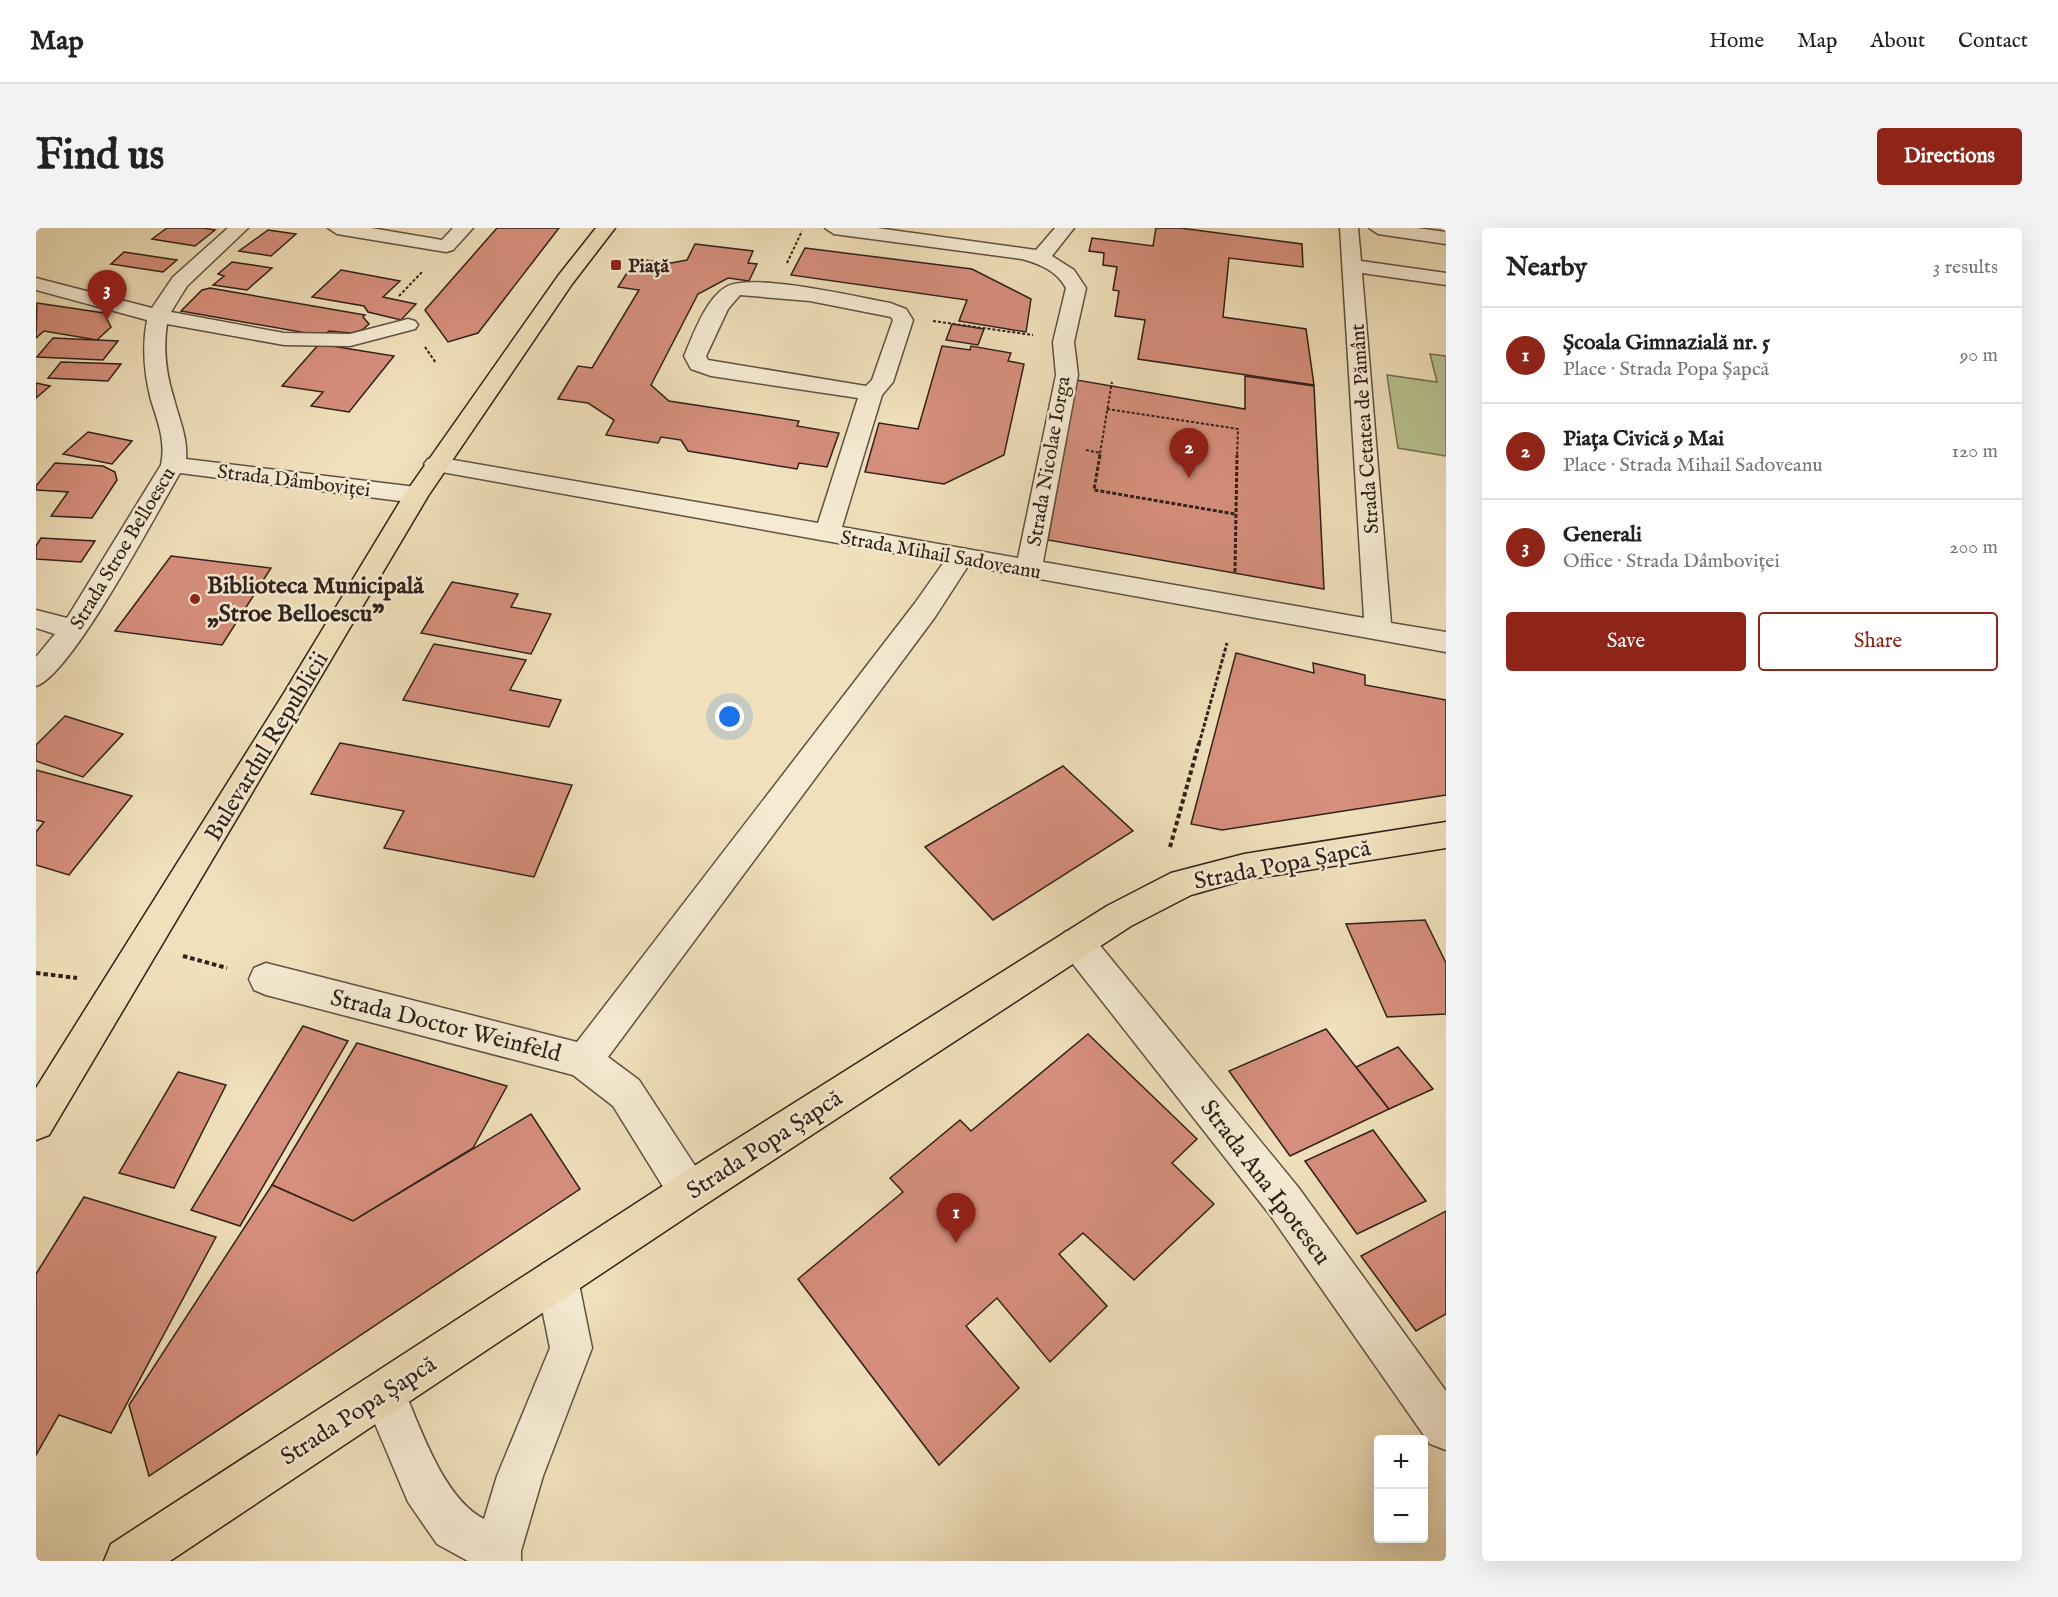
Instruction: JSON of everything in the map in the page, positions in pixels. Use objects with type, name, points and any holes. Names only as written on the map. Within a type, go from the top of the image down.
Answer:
[{"type":"main road","name":"Bulevardul Republicii","points":[[36,1122],[294,701],[416,495],[565,280],[606,228]]},
{"type":"main road","name":"Strada Popa Șapcă","points":[[128,1561],[689,1192],[1119,916],[1184,883],[1244,867],[1446,835]]},
{"type":"street","name":"Strada Stroe Belloescu","points":[[36,676],[74,629],[173,465],[176,442],[158,381],[153,346],[157,316],[182,279],[239,228]]},
{"type":"street","points":[[337,228],[446,246],[464,228]]},
{"type":"street","name":"Strada Nicolae Iorga","points":[[834,228],[973,245],[1040,258],[1070,275],[1076,288],[1063,340],[1062,358],[1067,375],[1029,569]]},
{"type":"street","points":[[1040,258],[1065,228]]},
{"type":"street","name":"Strada Cetatea de Pământ","points":[[1349,228],[1378,630]]},
{"type":"street","points":[[1378,228],[1446,238]]},
{"type":"street","points":[[1352,265],[1446,279]]},
{"type":"street","points":[[36,284],[157,316],[284,339],[350,340],[408,325]]},
{"type":"street","points":[[827,534],[871,393],[882,382],[903,320],[899,313],[890,309],[774,291],[734,290],[725,297],[694,356],[699,364],[711,369],[871,393]]},
{"type":"street","name":"Strada Mihail Sadoveanu","points":[[436,464],[1446,642]]},
{"type":"street","name":"Strada Dâmboviței","points":[[173,465],[416,495]]},
{"type":"street","points":[[584,1061],[926,610],[961,557]]},
{"type":"street","points":[[36,620],[74,629]]},
{"type":"street","name":"Strada Ana Ipotescu","points":[[1077,943],[1284,1201],[1446,1428]]},
{"type":"street","name":"Strada Doctor Weinfeld","points":[[266,979],[466,1032],[539,1047],[584,1061],[626,1092],[689,1192]]},
{"type":"street","points":[[384,1393],[424,1486],[453,1528],[497,1556],[520,1476],[571,1348],[557,1279]]},
{"type":"path","points":[[408,325],[426,302],[398,297],[446,246]]},
{"type":"path","points":[[903,320],[946,321],[1063,340]]},
{"type":"path","points":[[1112,382],[1094,490],[1235,514]]},
{"type":"path","points":[[1107,409],[1238,429],[1234,579]]},
{"type":"path","points":[[1053,444],[1100,453]]},
{"type":"path","points":[[1170,847],[1227,643]]},
{"type":"path","points":[[145,946],[266,979]]},
{"type":"green space","points":[[1430,354],[1446,356],[1446,456],[1398,448],[1387,375],[1437,382]]},
{"type":"building","points":[[167,228],[215,230],[195,246],[152,239]]},
{"type":"building","points":[[497,228],[559,228],[478,333],[448,342],[425,310]]},
{"type":"building","points":[[1156,228],[1180,228],[1302,244],[1303,267],[1229,258],[1223,317],[1306,329],[1314,385],[1138,359],[1145,320],[1115,316],[1119,291],[1113,290],[1117,267],[1103,265],[1104,253],[1089,251],[1092,238],[1153,246]]},
{"type":"building","points":[[268,230],[296,234],[271,256],[239,251]]},
{"type":"building","points":[[695,244],[753,251],[748,263],[757,264],[749,281],[728,278],[698,294],[651,385],[669,401],[799,421],[797,426],[839,433],[827,467],[799,463],[797,469],[688,451],[681,440],[661,437],[658,443],[606,435],[614,420],[588,403],[558,399],[578,366],[592,368],[639,290],[618,287],[636,259],[671,263],[687,260]]},
{"type":"building","points":[[805,248],[972,269],[1031,299],[1026,332],[959,321],[967,300],[791,275]]},
{"type":"building","points":[[124,252],[177,260],[163,272],[111,264]]},
{"type":"building","points":[[232,262],[272,268],[247,290],[213,285],[224,276],[218,274]]},
{"type":"building","points":[[341,270],[400,281],[383,297],[416,304],[401,320],[368,312],[364,306],[312,297]]},
{"type":"building","points":[[210,288],[365,315],[363,317],[369,324],[362,330],[351,333],[329,331],[323,336],[181,311],[202,290]]},
{"type":"building","points":[[37,303],[104,313],[111,327],[97,340],[44,331],[36,338]]},
{"type":"building","points":[[952,324],[984,329],[978,345],[946,340]]},
{"type":"building","points":[[53,338],[118,341],[103,360],[37,357]]},
{"type":"building","points":[[319,344],[394,356],[349,412],[311,406],[323,392],[282,386]]},
{"type":"building","points":[[942,346],[970,350],[971,346],[1011,353],[1008,361],[1024,364],[1004,455],[944,484],[865,472],[879,423],[918,429]]},
{"type":"building","points":[[61,362],[121,364],[108,381],[48,378]]},
{"type":"building","points":[[1245,376],[1314,386],[1324,589],[1048,540],[1077,380],[1245,409]]},
{"type":"building","points":[[36,383],[50,386],[36,398]]},
{"type":"building","points":[[88,432],[132,441],[112,464],[63,454]]},
{"type":"building","points":[[55,463],[103,466],[115,472],[117,480],[92,518],[51,516],[68,492],[36,490],[36,486]]},
{"type":"building","points":[[41,538],[95,541],[81,562],[36,559],[36,546]]},
{"type":"building","name":"Biblioteca Municipală „Stroe Belloescu”","points":[[171,556],[271,568],[222,645],[115,631]]},
{"type":"building","points":[[452,582],[518,594],[511,607],[551,614],[531,654],[421,633]]},
{"type":"building","points":[[434,644],[526,660],[510,690],[561,700],[549,727],[403,700]]},
{"type":"building","points":[[1236,653],[1314,673],[1313,663],[1365,675],[1365,685],[1446,700],[1446,795],[1222,830],[1191,824]]},
{"type":"building","points":[[65,716],[123,734],[83,777],[36,761],[36,745]]},
{"type":"building","points":[[340,743],[572,785],[534,877],[384,848],[404,811],[311,794]]},
{"type":"building","points":[[1063,766],[1133,831],[993,920],[925,847]]},
{"type":"building","points":[[36,770],[132,796],[69,875],[36,865],[36,832],[44,822],[36,820]]},
{"type":"building","points":[[1425,920],[1446,963],[1446,1014],[1387,1017],[1346,924]]},
{"type":"building","points":[[303,1026],[348,1041],[240,1226],[191,1210]]},
{"type":"building","points":[[1326,1029],[1389,1109],[1290,1156],[1229,1071]]},
{"type":"building","points":[[1088,1034],[1197,1139],[1172,1163],[1214,1204],[1134,1280],[1083,1233],[1059,1254],[1107,1306],[1050,1362],[997,1298],[966,1326],[1019,1388],[939,1465],[798,1279],[903,1192],[890,1178],[960,1120],[971,1131]]},
{"type":"building","points":[[357,1043],[507,1086],[473,1148],[353,1221],[272,1185]]},
{"type":"building","points":[[1398,1047],[1433,1089],[1389,1109],[1356,1067]]},
{"type":"building","points":[[178,1072],[226,1085],[174,1188],[119,1173]]},
{"type":"building","points":[[531,1114],[580,1189],[149,1476],[129,1405],[272,1185],[353,1221]]},
{"type":"building","points":[[1373,1130],[1426,1201],[1357,1234],[1305,1161]]},
{"type":"building","points":[[84,1197],[216,1237],[111,1433],[59,1415],[36,1455],[36,1274]]},
{"type":"building","points":[[1446,1211],[1446,1314],[1416,1331],[1361,1256]]},
{"type":"place","name":"Piață","points":[[616,265]]},
{"type":"place","name":"Generali","points":[[107,320]]},
{"type":"place","name":"Piața Civică 9 Mai","points":[[1189,478]]},
{"type":"place","name":"Biblioteca Municipală „Stroe Belloescu”","points":[[195,599]]},
{"type":"place","name":"Școala Gimnazială nr. 5","points":[[956,1243]]}]
